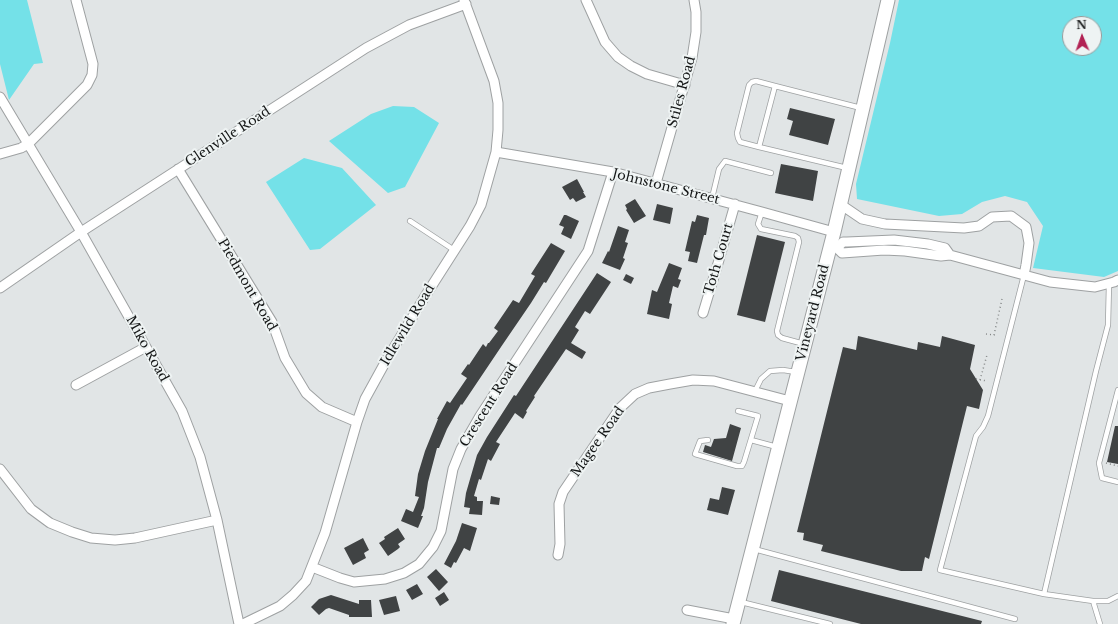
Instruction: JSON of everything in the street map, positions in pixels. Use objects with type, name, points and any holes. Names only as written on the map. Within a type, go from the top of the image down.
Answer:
[{"type":"street","points":[[0,154],[21,148],[28,144],[87,85],[92,75],[93,64],[76,0]]},
{"type":"street","points":[[586,0],[605,42],[618,57],[647,74],[685,85]]},
{"type":"street","name":"Stiles Road","points":[[656,183],[692,58],[696,32],[696,12],[694,0]]},
{"type":"street","name":"Vineyard Road","points":[[734,621],[797,373],[834,248],[834,232],[840,204],[888,0]]},
{"type":"street","name":"Idlewild Road","points":[[243,624],[280,606],[306,580],[325,533],[365,398],[387,358],[470,226],[481,205],[496,152],[498,103],[494,81],[465,2]]},
{"type":"street","name":"Glenville Road","points":[[0,288],[81,232],[366,48],[409,25],[465,2]]},
{"type":"street","name":"Miko Road","points":[[0,97],[81,232],[182,411],[200,457],[217,520],[239,624]]},
{"type":"street","name":"Johnstone Street","points":[[496,152],[613,172],[834,232]]},
{"type":"street","name":"Piedmont Road","points":[[178,169],[272,322],[285,358],[306,393],[322,407],[357,422]]},
{"type":"street","name":"Crescent Road","points":[[312,567],[354,582],[385,579],[404,573],[419,564],[433,548],[441,531],[453,469],[461,449],[480,416],[588,251],[613,172]]},
{"type":"street","name":"Toth Court","points":[[703,313],[735,204]]},
{"type":"street","points":[[840,204],[862,219],[885,224],[964,228],[979,226],[992,217],[1011,216],[1026,227],[1029,243],[1024,275]]},
{"type":"street","points":[[834,248],[842,253],[884,250],[905,251],[941,256],[950,255],[1050,282],[1095,287],[1114,282]]},
{"type":"street","points":[[76,385],[146,347]]},
{"type":"street","name":"Magee Road","points":[[558,555],[560,544],[559,504],[563,492],[620,408],[635,394],[649,388],[693,380],[714,380],[790,400]]},
{"type":"street","points":[[0,469],[31,508],[50,523],[91,538],[115,540],[135,538],[217,520]]},
{"type":"street","points":[[687,610],[734,621]]},
{"type":"lane","points":[[848,169],[740,142],[737,133],[749,85],[756,81],[862,109]]},
{"type":"lane","points":[[759,147],[775,86]]},
{"type":"lane","points":[[712,198],[720,169],[725,161],[771,173]]},
{"type":"lane","points":[[762,212],[758,224],[761,229],[795,236],[798,238],[799,242],[777,331],[778,335],[782,338],[805,344]]},
{"type":"lane","points":[[410,222],[454,250]]},
{"type":"lane","points":[[1024,275],[988,416],[976,436],[940,570],[1044,594],[1093,601],[1108,601],[1118,596]]},
{"type":"lane","points":[[1044,594],[1108,325],[1114,282]]},
{"type":"lane","points":[[755,391],[761,379],[770,371],[783,370],[797,373]]},
{"type":"lane","points":[[1118,390],[1099,463],[1102,478],[1118,482]]},
{"type":"lane","points":[[708,440],[700,441],[695,454],[737,466],[742,466],[758,416],[738,411]]},
{"type":"lane","points":[[751,440],[778,447]]},
{"type":"lane","points":[[752,549],[1015,619]]},
{"type":"lane","points":[[739,601],[830,624]]},
{"type":"lane","points":[[1093,601],[1100,624]]},
{"type":"path","points":[[986,334],[994,335],[1002,299]]},
{"type":"path","points":[[980,380],[987,355]]},
{"type":"path","points":[[976,379],[987,381]]},
{"type":"path","points":[[1106,463],[1118,466]]},
{"type":"shaded area","points":[[0,0],[27,0],[43,63],[34,64],[9,100],[0,64]]},
{"type":"shaded area","points":[[899,0],[1118,0],[1118,271],[1104,277],[1033,268],[1043,226],[1027,202],[1005,196],[982,202],[962,214],[939,216],[857,199],[856,184]]},
{"type":"shaded area","points":[[393,106],[414,107],[439,123],[405,187],[388,193],[329,141],[371,114]]},
{"type":"shaded area","points":[[304,158],[342,168],[376,205],[320,249],[310,250],[266,182]]},
{"type":"building","points":[[790,108],[835,119],[828,145],[789,135],[793,121],[787,119]]},
{"type":"building","points":[[781,164],[818,171],[813,201],[775,193]]},
{"type":"building","points":[[577,179],[586,197],[576,202],[573,198],[570,200],[562,187]]},
{"type":"building","points":[[635,199],[646,216],[634,223],[626,210],[625,205]]},
{"type":"building","points":[[657,204],[673,208],[670,224],[653,220]]},
{"type":"building","points":[[564,215],[579,221],[571,239],[561,234],[564,227],[559,225]]},
{"type":"building","points":[[697,215],[709,218],[706,235],[704,235],[697,263],[688,261],[690,252],[685,251],[692,221],[695,222]]},
{"type":"building","points":[[618,226],[629,230],[625,242],[628,243],[623,258],[625,259],[620,270],[602,263],[608,251],[609,252]]},
{"type":"building","points":[[757,235],[785,242],[765,322],[737,315]]},
{"type":"building","points":[[551,243],[565,251],[546,283],[544,282],[462,405],[461,404],[447,429],[439,448],[437,448],[421,516],[423,516],[418,528],[401,521],[406,509],[413,512],[419,497],[415,496],[418,474],[425,451],[437,419],[447,401],[450,403],[467,378],[461,374],[483,344],[486,347],[498,331],[494,328],[513,300],[519,303],[535,276],[531,274]]},
{"type":"building","points":[[669,263],[682,268],[678,279],[681,280],[678,288],[673,286],[669,303],[672,304],[669,319],[647,314],[652,290],[657,292]]},
{"type":"building","points":[[597,273],[611,282],[590,314],[585,311],[575,327],[579,330],[571,343],[586,352],[582,359],[566,349],[534,396],[535,397],[523,419],[515,413],[496,442],[500,444],[491,461],[488,459],[481,480],[479,479],[474,496],[477,497],[477,501],[483,501],[482,515],[469,514],[470,508],[464,507],[466,493],[477,455],[514,395],[516,396]]},
{"type":"building","points":[[626,274],[634,278],[631,284],[623,280]]},
{"type":"building","points":[[858,336],[917,350],[918,342],[940,347],[942,336],[975,345],[970,369],[983,390],[979,409],[967,406],[929,559],[925,557],[922,571],[901,571],[821,551],[823,545],[803,540],[804,533],[797,532],[843,347],[856,350]]},
{"type":"building","points":[[730,424],[741,428],[732,461],[703,452],[705,445],[711,447],[714,439],[726,438]]},
{"type":"building","points":[[1115,426],[1118,426],[1118,464],[1107,462]]},
{"type":"building","points":[[722,487],[735,490],[728,515],[707,510],[710,498],[719,500]]},
{"type":"building","points":[[491,496],[500,498],[499,505],[490,504]]},
{"type":"building","points":[[462,523],[477,528],[470,551],[464,548],[456,563],[454,562],[451,568],[444,564],[456,541]]},
{"type":"building","points":[[398,528],[405,539],[398,544],[400,547],[398,549],[388,556],[379,543],[385,539],[384,537]]},
{"type":"building","points":[[363,538],[369,550],[364,553],[366,558],[353,565],[344,548]]},
{"type":"building","points":[[436,569],[448,582],[439,591],[427,577]]},
{"type":"building","points":[[779,570],[982,621],[981,624],[861,624],[771,601]]},
{"type":"building","points":[[417,584],[423,594],[412,600],[406,590]]},
{"type":"building","points":[[444,592],[449,600],[440,606],[435,598]]},
{"type":"building","points":[[331,595],[359,604],[359,600],[371,600],[372,617],[349,617],[349,615],[329,608],[319,615],[311,607],[319,599]]},
{"type":"building","points":[[396,596],[400,611],[384,615],[379,600]]}]
